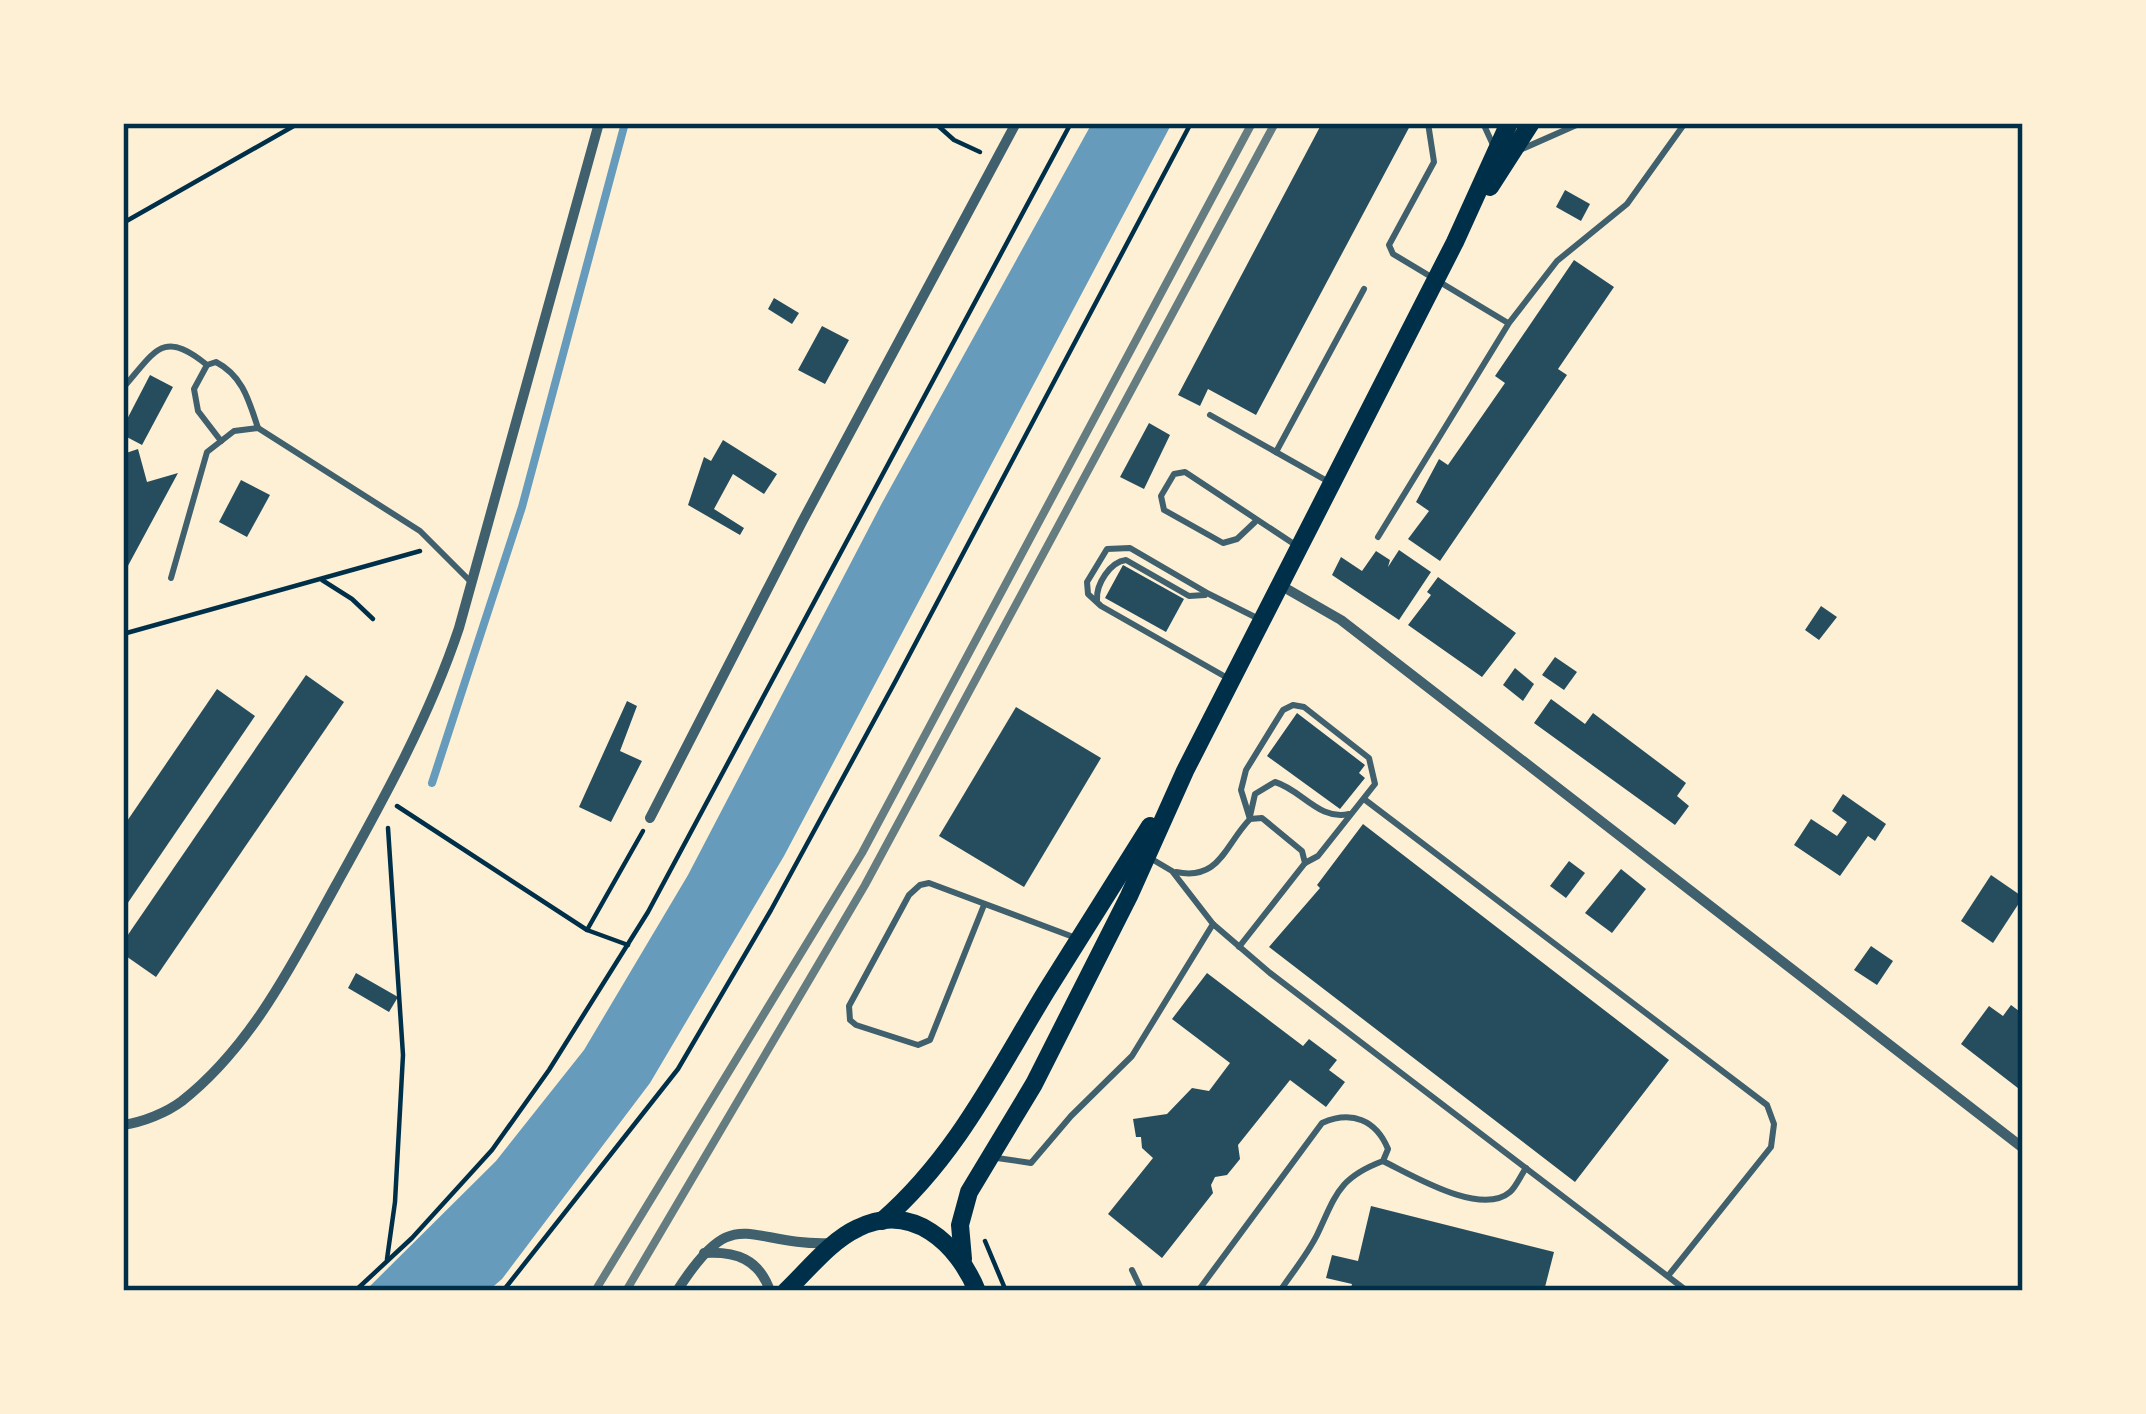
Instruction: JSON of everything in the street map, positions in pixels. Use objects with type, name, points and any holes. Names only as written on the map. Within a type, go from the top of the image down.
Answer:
[{"type":"main road","points":[[1503,155],[1509,123]]},
{"type":"main road","points":[[963,1259],[960,1225],[964,1204],[988,1154],[1034,1084],[1185,771],[1455,242],[1503,155],[1532,123]]},
{"type":"main road","points":[[882,1221],[937,1165],[986,1098],[1185,771]]},
{"type":"main road","points":[[786,1291],[835,1243],[860,1226],[882,1221],[930,1229],[963,1259],[978,1289]]},
{"type":"street","points":[[123,1125],[177,1105],[205,1081],[246,1033],[280,985],[385,798],[444,672],[473,584],[598,123]]},
{"type":"street","points":[[650,818],[1016,123]]},
{"type":"street","points":[[1280,585],[1341,620],[2023,1148]]},
{"type":"street","points":[[677,1291],[701,1253],[727,1236],[747,1232],[806,1245],[835,1243]]},
{"type":"street","points":[[701,1253],[742,1256],[761,1271],[770,1291]]},
{"type":"lane","points":[[1428,123],[1434,161],[1389,245],[1393,254],[1509,323]]},
{"type":"lane","points":[[1483,123],[1503,155],[1581,123]]},
{"type":"lane","points":[[1378,537],[1509,323],[1557,261],[1627,204],[1685,123]]},
{"type":"lane","points":[[1276,452],[1364,290]]},
{"type":"lane","points":[[123,388],[155,352],[169,345],[185,347],[207,365]]},
{"type":"lane","points":[[221,441],[198,411],[194,389],[207,365],[216,362],[232,370],[246,392],[258,428],[420,531],[473,584]]},
{"type":"lane","points":[[1210,415],[1332,484]]},
{"type":"lane","points":[[171,578],[207,452],[234,431],[258,428]]},
{"type":"lane","points":[[1255,522],[1237,539],[1223,543],[1164,509],[1161,496],[1174,474],[1185,472],[1300,548]]},
{"type":"lane","points":[[1231,681],[1098,603],[1088,594],[1088,582],[1107,549],[1116,545],[1130,548],[1262,620]]},
{"type":"lane","points":[[1098,603],[1097,589],[1104,578],[1112,566],[1126,560],[1189,596],[1209,594]]},
{"type":"lane","points":[[1239,947],[1375,784],[1369,758],[1304,707],[1283,710],[1246,770],[1241,790],[1250,819]]},
{"type":"lane","points":[[1147,856],[1172,871],[1192,875],[1213,869],[1250,819],[1255,794],[1275,782],[1287,785],[1327,814],[1354,813]]},
{"type":"lane","points":[[1364,799],[1767,1105],[1774,1124],[1771,1147],[1668,1276]]},
{"type":"lane","points":[[1250,819],[1262,818],[1302,851],[1305,863]]},
{"type":"lane","points":[[1172,871],[1213,924],[1239,947],[1688,1291]]},
{"type":"lane","points":[[984,904],[930,1040],[918,1045],[850,1020],[849,1006],[915,888],[929,883],[1079,939]]},
{"type":"lane","points":[[988,1154],[1018,1163],[1031,1163],[1041,1155],[1071,1116],[1132,1056],[1213,924]]},
{"type":"lane","points":[[1198,1291],[1322,1123],[1338,1116],[1360,1118],[1380,1132],[1388,1149],[1383,1161]]},
{"type":"lane","points":[[1280,1291],[1316,1237],[1338,1187],[1364,1168],[1383,1161],[1450,1193],[1488,1202],[1510,1193],[1526,1168]]},
{"type":"lane","points":[[1132,1270],[1142,1291]]},
{"type":"path","points":[[123,223],[299,123]]},
{"type":"path","points":[[934,123],[954,140],[996,159]]},
{"type":"path","points":[[355,1291],[492,1150],[628,946],[1071,123]]},
{"type":"path","points":[[503,1291],[678,1069],[895,682],[1191,123]]},
{"type":"path","points":[[123,634],[435,548]]},
{"type":"path","points":[[322,580],[373,619]]},
{"type":"path","points":[[385,798],[587,930],[628,946]]},
{"type":"path","points":[[385,798],[403,1055],[388,1261]]},
{"type":"path","points":[[587,930],[650,818]]},
{"type":"path","points":[[982,1232],[1006,1291]]},
{"type":"water","points":[[1092,123],[1172,123],[784,856],[650,1083],[502,1279],[488,1291],[365,1291],[496,1161],[584,1050],[688,875],[882,503]]},
{"type":"building","points":[[1322,123],[1411,124],[1256,415],[1208,389],[1200,406],[1178,395]]},
{"type":"building","points":[[1565,190],[1590,204],[1581,221],[1556,207]]},
{"type":"building","points":[[1574,260],[1614,287],[1558,369],[1567,375],[1440,561],[1408,539],[1429,511],[1416,502],[1439,459],[1448,465],[1505,383],[1495,376]]},
{"type":"building","points":[[774,298],[799,313],[792,324],[768,309]]},
{"type":"building","points":[[822,326],[849,340],[825,384],[798,370]]},
{"type":"building","points":[[150,375],[173,387],[142,445],[123,435],[123,427]]},
{"type":"building","points":[[1149,423],[1170,435],[1144,489],[1120,477]]},
{"type":"building","points":[[723,440],[777,474],[764,494],[733,474],[714,509],[744,528],[740,535],[688,505],[704,457],[711,461]]},
{"type":"building","points":[[138,449],[147,482],[178,473],[123,575],[123,454]]},
{"type":"building","points":[[241,480],[270,495],[247,537],[219,522]]},
{"type":"building","points":[[1399,550],[1431,572],[1399,620],[1332,575],[1341,557],[1362,571],[1376,551],[1390,560],[1388,567]]},
{"type":"building","points":[[1123,565],[1184,599],[1166,632],[1105,598]]},
{"type":"building","points":[[1438,577],[1516,633],[1482,677],[1408,625],[1431,595],[1427,592]]},
{"type":"building","points":[[1821,606],[1837,617],[1819,640],[1805,630]]},
{"type":"building","points":[[1555,657],[1577,672],[1564,690],[1542,675]]},
{"type":"building","points":[[1515,668],[1534,684],[1523,701],[1503,685]]},
{"type":"building","points":[[306,675],[344,702],[156,977],[123,954],[123,942]]},
{"type":"building","points":[[217,689],[255,716],[123,910],[123,827]]},
{"type":"building","points":[[1551,699],[1585,724],[1593,713],[1686,783],[1677,796],[1689,806],[1675,825],[1534,723]]},
{"type":"building","points":[[627,701],[637,706],[620,751],[642,761],[611,822],[579,807]]},
{"type":"building","points":[[1016,707],[1101,758],[1024,887],[939,836]]},
{"type":"building","points":[[1297,713],[1365,765],[1359,773],[1365,778],[1340,809],[1267,756]]},
{"type":"building","points":[[1843,794],[1886,824],[1875,841],[1868,836],[1840,876],[1794,845],[1811,819],[1837,836],[1847,822],[1832,811]]},
{"type":"building","points":[[1363,824],[1669,1060],[1575,1182],[1269,947],[1320,888],[1317,885]]},
{"type":"building","points":[[1569,861],[1585,873],[1566,898],[1550,886]]},
{"type":"building","points":[[1621,869],[1646,889],[1612,933],[1585,913]]},
{"type":"building","points":[[1991,875],[2023,897],[1993,943],[1961,921]]},
{"type":"building","points":[[1871,946],[1893,961],[1877,985],[1854,970]]},
{"type":"building","points":[[356,973],[398,997],[389,1012],[348,988]]},
{"type":"building","points":[[1207,973],[1303,1046],[1309,1039],[1337,1060],[1329,1070],[1345,1082],[1326,1107],[1290,1080],[1238,1145],[1240,1159],[1227,1175],[1215,1177],[1213,1193],[1162,1258],[1108,1214],[1153,1158],[1142,1148],[1141,1137],[1136,1137],[1133,1119],[1167,1114],[1192,1088],[1209,1091],[1230,1063],[1172,1019]]},
{"type":"building","points":[[2011,1005],[2023,1014],[2023,1092],[1961,1044],[1989,1006],[2003,1016]]},
{"type":"building","points":[[1371,1206],[1554,1252],[1544,1291],[1350,1291],[1352,1284],[1326,1278],[1332,1255],[1358,1261]]},
{"type":"waterway","points":[[432,783],[522,507],[625,123]]},
{"type":"railway","points":[[595,1291],[862,853],[1252,123]]},
{"type":"railway","points":[[626,1291],[865,885],[1275,123]]}]
